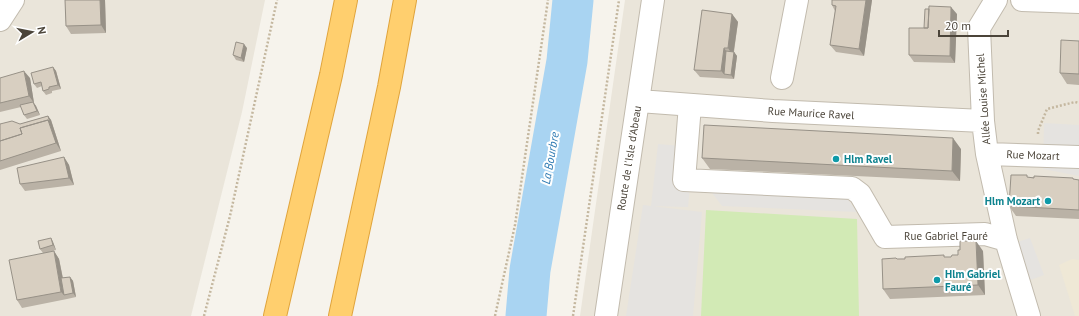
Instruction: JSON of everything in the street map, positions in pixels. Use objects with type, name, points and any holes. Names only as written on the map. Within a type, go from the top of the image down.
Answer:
[{"type":"highway","points":[[275,316],[331,75],[346,0]]},
{"type":"highway","points":[[340,316],[389,87],[405,0]]},
{"type":"street","points":[[0,20],[13,0]]},
{"type":"street","name":"Route de l'Isle d'Abeau","points":[[606,316],[653,0]]},
{"type":"street","points":[[782,78],[797,0]]},
{"type":"street","name":"Allée Louise Michel","points":[[996,0],[979,28],[983,122],[987,154],[1006,240],[1026,315]]},
{"type":"street","points":[[1022,0],[1074,1]]},
{"type":"street","name":"Rue Maurice Ravel","points":[[639,101],[773,111],[983,122]]},
{"type":"street","name":"Rue Gabriel Fauré","points":[[690,105],[684,180],[852,188],[860,194],[885,237],[985,234],[1006,240]]},
{"type":"street","name":"Rue Mozart","points":[[987,154],[1079,157]]},
{"type":"path","points":[[204,316],[230,216],[277,0]]},
{"type":"path","points":[[495,316],[515,225],[548,0]]},
{"type":"path","points":[[573,316],[619,0]]},
{"type":"path","points":[[1039,155],[1038,131],[1047,109],[1075,102],[1079,103]]},
{"type":"shaded area","points":[[0,0],[265,0],[242,112],[191,316],[0,316]]},
{"type":"shaded area","points":[[625,0],[1079,0],[1079,316],[580,316]]},
{"type":"shaded area","points":[[1044,123],[1079,125],[1079,176],[1043,169]]},
{"type":"shaded area","points":[[658,144],[694,147],[688,207],[651,206]]},
{"type":"shaded area","points":[[703,181],[839,187],[857,212],[722,206]]},
{"type":"shaded area","points":[[643,205],[702,212],[693,316],[626,316]]},
{"type":"shaded area","points":[[1030,238],[1044,275],[1028,281],[1014,243]]},
{"type":"shaded area","points":[[1072,259],[1079,260],[1079,316],[1075,316],[1059,265]]},
{"type":"green space","points":[[706,210],[857,219],[859,316],[701,316]]},
{"type":"building","points":[[65,0],[100,0],[101,25],[66,26]]},
{"type":"building","points":[[832,0],[866,0],[859,49],[830,45],[836,6],[832,5]]},
{"type":"building","points":[[929,6],[951,7],[950,56],[909,55],[909,28],[928,28]]},
{"type":"building","points":[[925,9],[929,9],[928,28],[924,28]]},
{"type":"building","points":[[702,10],[732,14],[728,48],[724,48],[721,71],[694,70]]},
{"type":"building","points":[[1061,40],[1079,41],[1079,74],[1060,73]]},
{"type":"building","points":[[236,42],[244,44],[241,58],[233,55]]},
{"type":"building","points":[[726,51],[734,52],[731,75],[724,74]]},
{"type":"building","points":[[53,67],[58,85],[49,87],[49,89],[43,91],[41,82],[34,84],[31,73]]},
{"type":"building","points":[[24,71],[29,96],[0,103],[0,78]]},
{"type":"building","points":[[33,102],[37,111],[24,115],[20,105]]},
{"type":"building","points":[[48,116],[50,123],[48,120],[20,128],[22,134],[0,141],[0,124],[12,121],[20,124]]},
{"type":"building","points":[[48,120],[56,143],[0,161],[0,141],[22,134],[20,128]]},
{"type":"building","name":"Hlm Ravel","points":[[704,125],[953,138],[952,171],[702,158]]},
{"type":"building","points":[[64,157],[69,178],[20,184],[17,168]]},
{"type":"building","name":"Hlm Mozart","points":[[1011,175],[1027,175],[1027,177],[1034,178],[1034,176],[1073,178],[1079,180],[1079,210],[1009,206]]},
{"type":"building","points":[[51,238],[53,245],[40,249],[38,241]]},
{"type":"building","name":"Hlm Gabriel Fauré","points":[[960,241],[976,241],[978,285],[883,289],[882,259],[905,259],[905,257],[944,255],[944,257],[951,257],[952,255],[958,255],[958,250],[960,250]]},
{"type":"building","points":[[54,251],[61,292],[17,300],[9,260]]},
{"type":"building","points":[[70,277],[73,293],[64,295],[61,278]]},
{"type":"waterway","name":"La Bourbre","points":[[526,316],[530,270],[567,61],[573,0]]},
{"type":"place","name":"Hlm Ravel","points":[[836,159]]},
{"type":"place","name":"Hlm Mozart","points":[[1048,201]]},
{"type":"place","name":"Hlm Gabriel Fauré","points":[[937,280]]}]
